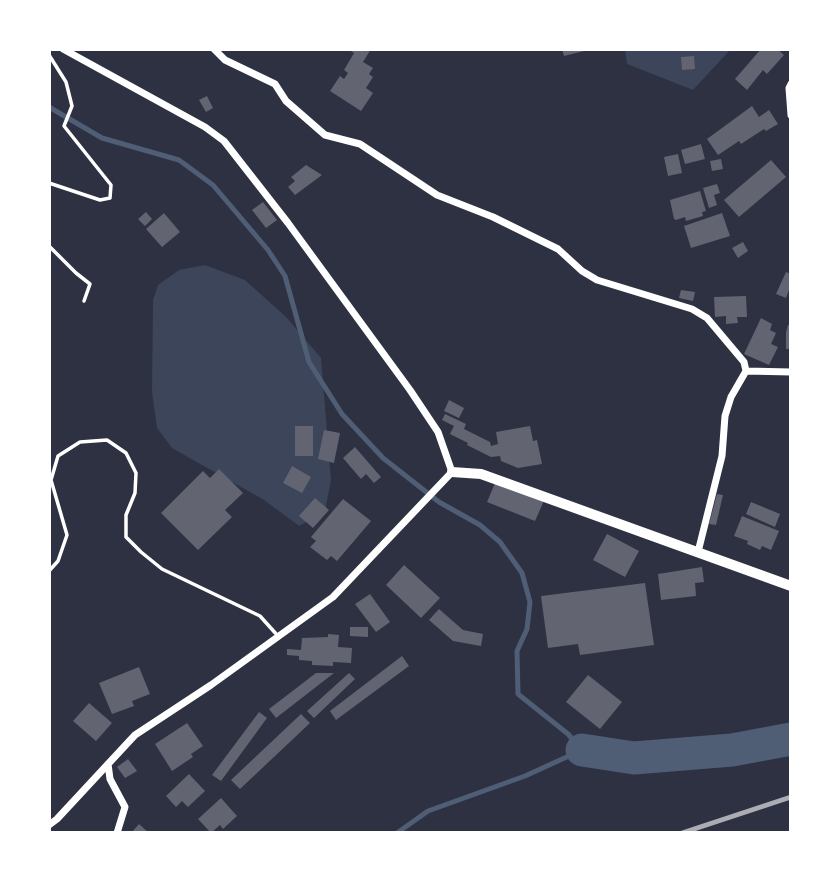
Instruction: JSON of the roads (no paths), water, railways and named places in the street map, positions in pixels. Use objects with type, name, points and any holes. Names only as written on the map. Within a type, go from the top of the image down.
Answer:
[{"type":"street","points":[[63,49],[205,127],[224,141],[288,223],[417,401],[438,432],[452,472]]},
{"type":"street","points":[[214,49],[225,60],[275,84],[286,101],[325,135],[360,144],[437,195],[493,217],[558,249],[582,271],[597,280],[692,309],[707,318],[744,362],[746,370],[731,397],[725,416],[722,456],[698,552]]},
{"type":"street","points":[[791,84],[791,115]]},
{"type":"street","points":[[746,370],[791,372]]},
{"type":"street","points":[[49,825],[135,735],[333,597],[452,472]]},
{"type":"street","points":[[452,472],[481,474],[791,586]]},
{"type":"street","points":[[108,764],[110,779],[125,807],[117,833]]},
{"type":"lane","points":[[49,570],[58,561],[67,535],[51,480],[58,456],[80,442],[107,440],[126,453],[136,473],[135,494],[126,515],[126,537],[162,569],[260,616],[278,637]]},
{"type":"waterway","points":[[49,107],[102,138],[179,160],[213,185],[268,250],[285,276],[309,362],[342,414],[383,458],[439,502],[480,525],[500,542],[522,573],[530,602],[527,629],[517,651],[518,694],[568,734],[582,750],[525,776],[428,811],[397,833]]},
{"type":"waterway","points":[[582,750],[634,758],[732,750],[791,739]]},
{"type":"railway","points":[[682,833],[791,797]]}]
